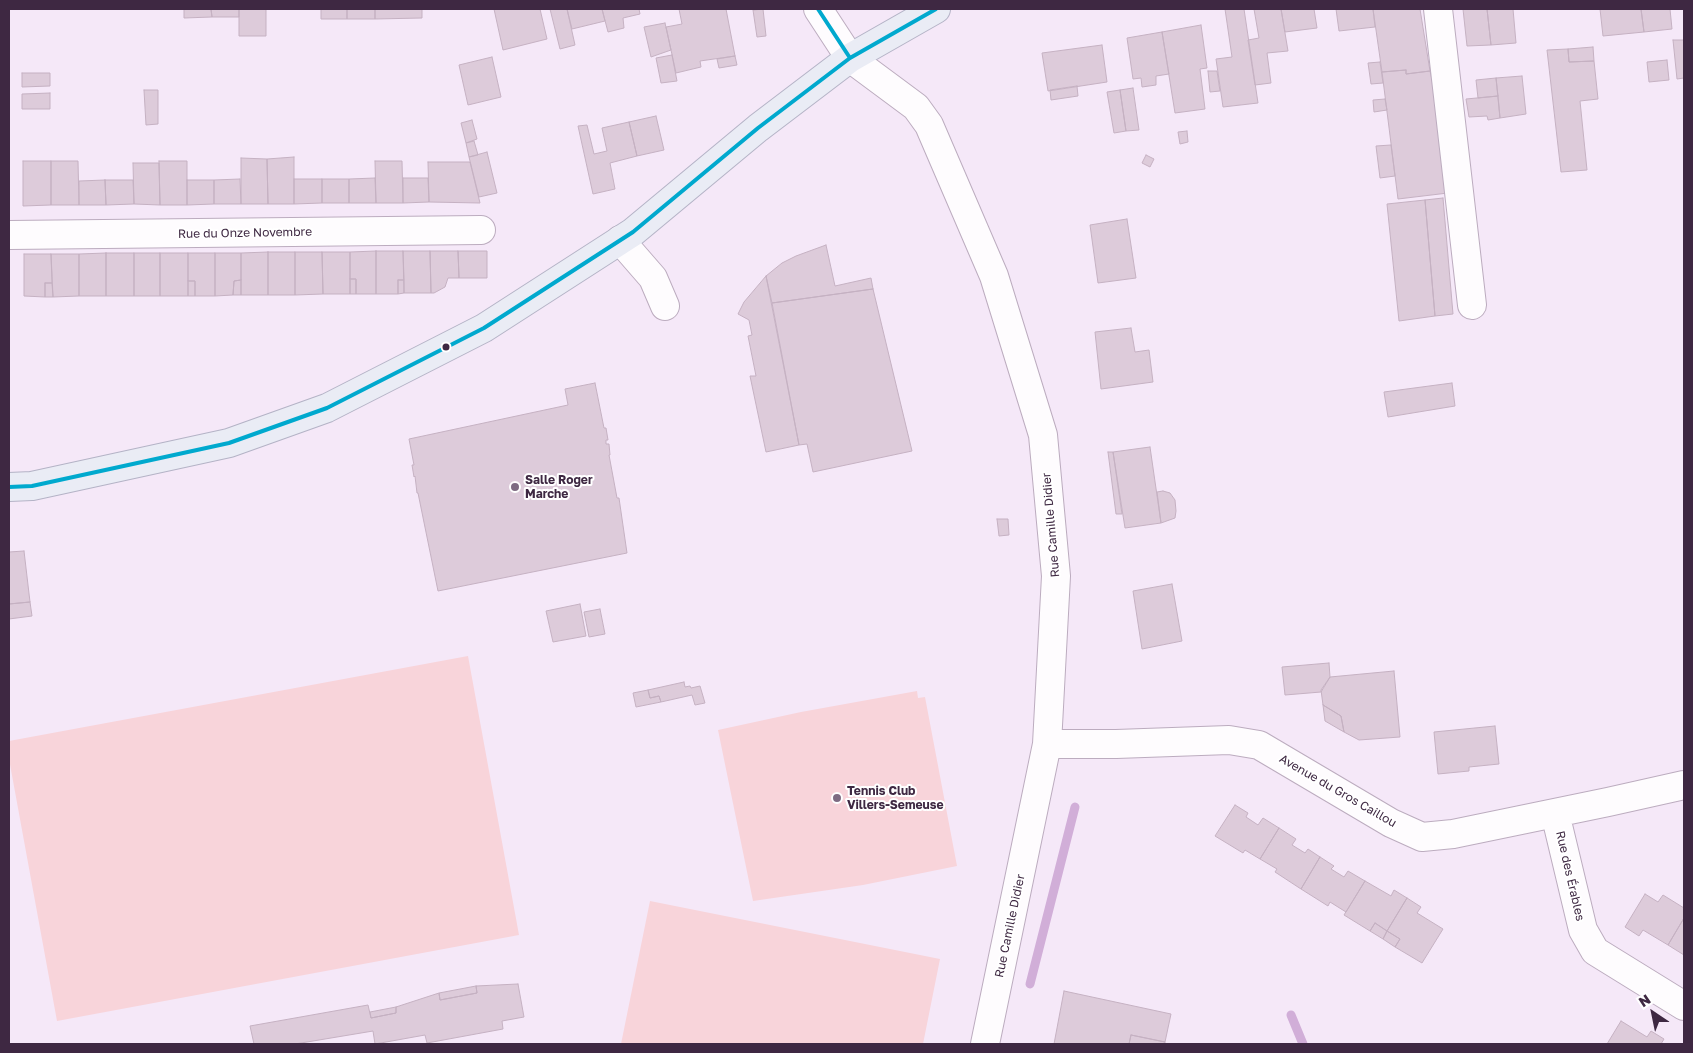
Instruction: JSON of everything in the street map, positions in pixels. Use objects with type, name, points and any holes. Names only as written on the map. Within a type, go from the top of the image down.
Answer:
[{"type":"main road","points":[[9,487],[32,486],[229,443],[327,408],[484,328],[633,232],[779,111],[850,58],[936,9]]},
{"type":"street","points":[[818,9],[850,58]]},
{"type":"street","points":[[1438,9],[1472,305]]},
{"type":"street","name":"Rue Camille Didier","points":[[850,58],[916,107],[929,125],[994,276],[1043,435],[1056,576],[1047,744],[985,1044]]},
{"type":"street","name":"Rue du Onze Novembre","points":[[9,235],[481,230]]},
{"type":"street","points":[[620,240],[653,278],[665,306]]},
{"type":"street","name":"Avenue du Gros Caillou","points":[[1047,744],[1116,744],[1229,740],[1259,745],[1391,823],[1422,837],[1453,834],[1684,785]]},
{"type":"street","name":"Rue des Érables","points":[[1555,813],[1583,930],[1596,951],[1684,1006]]},
{"type":"shaded area","points":[[468,656],[519,935],[57,1021],[9,759],[9,741]]},
{"type":"shaded area","name":"Tennis Club Villers-Semeuse","points":[[917,691],[918,698],[925,697],[957,866],[863,885],[753,901],[718,730],[801,712]]},
{"type":"shaded area","points":[[650,901],[940,959],[923,1044],[621,1044]]},
{"type":"building","points":[[184,9],[211,9],[212,17],[184,18]]},
{"type":"building","points":[[211,9],[239,9],[239,17],[212,17]]},
{"type":"building","points":[[239,9],[266,9],[266,36],[239,36]]},
{"type":"building","points":[[321,9],[347,9],[347,19],[321,19]]},
{"type":"building","points":[[347,9],[375,9],[375,19],[347,19]]},
{"type":"building","points":[[375,9],[422,9],[422,18],[375,19]]},
{"type":"building","points":[[494,9],[540,9],[547,39],[503,50]]},
{"type":"building","points":[[550,9],[567,9],[575,45],[560,49]]},
{"type":"building","points":[[567,9],[602,9],[605,21],[572,29]]},
{"type":"building","points":[[602,9],[639,9],[640,14],[623,18],[624,28],[608,32]]},
{"type":"building","points":[[679,9],[726,9],[735,56],[700,61],[701,67],[676,73],[666,27],[682,24]]},
{"type":"building","points":[[763,9],[766,36],[757,37],[753,10]]},
{"type":"building","points":[[1225,9],[1244,9],[1258,103],[1223,107],[1216,59],[1232,57]]},
{"type":"building","points":[[1254,9],[1281,9],[1288,51],[1267,53],[1271,83],[1255,85],[1248,40],[1259,38]]},
{"type":"building","points":[[1281,9],[1314,9],[1317,28],[1285,32]]},
{"type":"building","points":[[1336,9],[1373,9],[1375,27],[1339,31]]},
{"type":"building","points":[[1373,9],[1420,9],[1430,71],[1406,74],[1406,70],[1382,72]]},
{"type":"building","points":[[1463,9],[1487,9],[1491,45],[1467,46]]},
{"type":"building","points":[[1487,9],[1513,9],[1516,43],[1491,45]]},
{"type":"building","points":[[1600,9],[1641,9],[1644,32],[1603,36]]},
{"type":"building","points":[[1641,9],[1670,9],[1672,29],[1644,32]]},
{"type":"building","points":[[665,23],[671,50],[651,57],[644,27]]},
{"type":"building","points":[[1201,25],[1207,68],[1200,69],[1205,109],[1175,113],[1162,32]]},
{"type":"building","points":[[1162,32],[1169,74],[1156,76],[1156,85],[1142,87],[1141,78],[1133,79],[1127,38]]},
{"type":"building","points":[[1673,40],[1684,40],[1684,78],[1677,79]]},
{"type":"building","points":[[1102,45],[1107,82],[1048,91],[1042,53]]},
{"type":"building","points":[[1593,47],[1594,61],[1569,62],[1568,49]]},
{"type":"building","points":[[1568,49],[1569,62],[1594,61],[1598,99],[1580,101],[1587,170],[1561,172],[1547,50]]},
{"type":"building","points":[[672,55],[677,81],[661,83],[656,58]]},
{"type":"building","points":[[735,56],[737,65],[719,68],[717,59]]},
{"type":"building","points":[[492,57],[501,97],[468,105],[459,65]]},
{"type":"building","points":[[1667,60],[1669,80],[1649,82],[1647,62]]},
{"type":"building","points":[[1380,62],[1383,83],[1371,84],[1368,63]]},
{"type":"building","points":[[1406,70],[1406,74],[1430,71],[1437,102],[1448,193],[1398,199],[1382,72]]},
{"type":"building","points":[[1208,71],[1217,71],[1220,91],[1210,92]]},
{"type":"building","points":[[22,73],[50,73],[50,86],[22,87]]},
{"type":"building","points":[[1522,76],[1526,114],[1500,118],[1496,78]]},
{"type":"building","points":[[1496,78],[1498,96],[1478,98],[1476,80]]},
{"type":"building","points":[[1077,86],[1078,96],[1051,100],[1050,90]]},
{"type":"building","points":[[1133,88],[1139,130],[1126,131],[1120,90]]},
{"type":"building","points":[[144,90],[158,90],[158,124],[146,125]]},
{"type":"building","points":[[1120,90],[1126,131],[1114,133],[1107,92]]},
{"type":"building","points":[[50,93],[50,109],[22,109],[22,94]]},
{"type":"building","points":[[1498,96],[1500,118],[1488,120],[1487,116],[1469,117],[1466,99]]},
{"type":"building","points":[[1385,99],[1387,110],[1374,112],[1373,100]]},
{"type":"building","points":[[656,116],[664,150],[637,156],[629,122]]},
{"type":"building","points":[[472,120],[477,139],[466,143],[461,123]]},
{"type":"building","points":[[629,122],[637,156],[610,163],[615,189],[593,194],[578,126],[587,125],[594,154],[607,151],[602,128]]},
{"type":"building","points":[[1187,131],[1188,142],[1180,144],[1178,132]]},
{"type":"building","points":[[474,141],[478,155],[469,157],[466,143]]},
{"type":"building","points":[[1391,145],[1395,176],[1380,178],[1376,146]]},
{"type":"building","points":[[487,152],[497,193],[479,197],[469,157]]},
{"type":"building","points":[[1146,155],[1154,159],[1150,167],[1142,163]]},
{"type":"building","points":[[294,157],[294,204],[268,204],[267,159]]},
{"type":"building","points":[[241,158],[267,159],[268,204],[241,204]]},
{"type":"building","points":[[23,161],[51,161],[51,205],[23,206]]},
{"type":"building","points":[[51,161],[78,161],[79,205],[51,205]]},
{"type":"building","points":[[159,161],[187,161],[187,205],[160,205]]},
{"type":"building","points":[[375,161],[402,161],[403,203],[376,203]]},
{"type":"building","points":[[428,162],[470,162],[480,203],[429,202]]},
{"type":"building","points":[[133,163],[159,163],[160,205],[134,204]]},
{"type":"building","points":[[375,178],[376,203],[349,203],[349,179]]},
{"type":"building","points":[[403,178],[428,178],[429,202],[403,203]]},
{"type":"building","points":[[240,179],[241,204],[214,204],[214,180]]},
{"type":"building","points":[[294,179],[322,179],[322,203],[294,204]]},
{"type":"building","points":[[322,179],[349,179],[349,203],[322,203]]},
{"type":"building","points":[[105,180],[106,205],[79,205],[79,181]]},
{"type":"building","points":[[105,180],[133,180],[134,204],[106,205]]},
{"type":"building","points":[[187,180],[214,180],[214,204],[187,205]]},
{"type":"building","points":[[1443,198],[1453,314],[1435,316],[1425,200]]},
{"type":"building","points":[[1425,200],[1435,316],[1399,321],[1387,204]]},
{"type":"building","points":[[1127,219],[1136,278],[1098,283],[1090,225]]},
{"type":"building","points":[[826,245],[835,286],[871,278],[873,289],[772,303],[766,276],[782,263]]},
{"type":"building","points":[[376,251],[376,294],[356,294],[356,279],[350,279],[350,252]]},
{"type":"building","points":[[376,251],[403,251],[404,280],[398,280],[398,294],[376,294]]},
{"type":"building","points":[[403,251],[430,251],[431,293],[404,293]]},
{"type":"building","points":[[430,251],[458,251],[459,278],[448,278],[445,287],[434,293],[431,293]]},
{"type":"building","points":[[458,251],[487,251],[487,278],[459,278]]},
{"type":"building","points":[[268,252],[268,295],[241,295],[241,253]]},
{"type":"building","points":[[268,252],[295,252],[295,295],[268,295]]},
{"type":"building","points":[[295,252],[322,252],[323,294],[295,295]]},
{"type":"building","points":[[322,252],[350,252],[350,294],[323,294]]},
{"type":"building","points":[[106,253],[106,296],[79,296],[79,254]]},
{"type":"building","points":[[106,253],[134,253],[134,296],[106,296]]},
{"type":"building","points":[[134,253],[160,253],[160,296],[134,296]]},
{"type":"building","points":[[160,253],[188,253],[188,296],[160,296]]},
{"type":"building","points":[[188,253],[215,253],[215,296],[195,296],[195,281],[188,281]]},
{"type":"building","points":[[215,253],[241,253],[241,280],[234,281],[233,295],[215,296]]},
{"type":"building","points":[[24,254],[51,254],[52,283],[45,283],[45,297],[24,296]]},
{"type":"building","points":[[51,254],[79,254],[79,296],[53,297]]},
{"type":"building","points":[[766,276],[799,445],[766,452],[750,376],[756,376],[748,336],[752,335],[749,320],[738,314],[744,302]]},
{"type":"building","points":[[350,279],[356,279],[356,294],[350,294]]},
{"type":"building","points":[[241,280],[241,295],[233,295],[234,281]]},
{"type":"building","points":[[398,280],[404,280],[404,293],[398,294]]},
{"type":"building","points":[[188,281],[195,281],[195,296],[188,296]]},
{"type":"building","points":[[45,283],[52,283],[53,297],[45,297]]},
{"type":"building","points":[[873,289],[912,451],[813,472],[807,444],[799,445],[772,303]]},
{"type":"building","points":[[1131,328],[1135,352],[1149,350],[1153,382],[1101,389],[1095,332]]},
{"type":"building","name":"Salle Roger Marche","points":[[595,383],[604,428],[606,428],[608,440],[606,440],[606,444],[609,444],[609,455],[617,498],[619,498],[627,553],[438,591],[417,493],[409,439],[568,405],[565,389]]},
{"type":"building","points":[[1452,383],[1455,406],[1388,417],[1384,392]]},
{"type":"building","points":[[1150,447],[1161,523],[1125,528],[1113,452]]},
{"type":"building","points":[[1108,452],[1113,452],[1122,514],[1116,514]]},
{"type":"building","points":[[1157,492],[1170,493],[1175,500],[1176,511],[1175,518],[1161,523]]},
{"type":"building","points":[[997,519],[1008,519],[1009,535],[999,536]]},
{"type":"building","points":[[24,551],[30,602],[9,604],[9,552]]},
{"type":"building","points":[[1172,584],[1182,641],[1142,649],[1133,591]]},
{"type":"building","points":[[30,602],[32,616],[9,619],[9,604]]},
{"type":"building","points":[[580,604],[586,636],[553,642],[546,611]]},
{"type":"building","points":[[600,609],[605,634],[589,637],[584,612]]},
{"type":"building","points":[[1329,663],[1330,677],[1321,692],[1285,695],[1282,667]]},
{"type":"building","points":[[1394,671],[1400,737],[1359,740],[1344,732],[1341,716],[1323,705],[1321,690],[1330,677]]},
{"type":"building","points":[[684,682],[685,687],[700,686],[705,703],[695,705],[692,695],[661,702],[659,696],[650,698],[648,690]]},
{"type":"building","points":[[648,690],[650,698],[659,696],[661,702],[636,707],[633,693]]},
{"type":"building","points":[[1323,705],[1341,716],[1344,732],[1325,721]]},
{"type":"building","points":[[1495,726],[1499,764],[1469,767],[1469,771],[1438,774],[1434,732]]},
{"type":"building","points":[[1235,805],[1248,813],[1246,817],[1258,825],[1263,818],[1279,828],[1260,859],[1245,850],[1243,853],[1215,836]]},
{"type":"building","points":[[1279,828],[1296,839],[1292,845],[1305,853],[1308,849],[1320,857],[1301,889],[1275,872],[1277,869],[1260,859]]},
{"type":"building","points":[[1320,857],[1334,866],[1331,869],[1344,877],[1348,871],[1365,881],[1346,912],[1330,902],[1328,906],[1301,889]]},
{"type":"building","points":[[1365,881],[1391,896],[1394,890],[1407,898],[1387,931],[1375,923],[1370,931],[1344,915]]},
{"type":"building","points":[[1645,894],[1658,902],[1663,895],[1684,908],[1684,918],[1668,945],[1643,930],[1639,936],[1625,927]]},
{"type":"building","points":[[1407,898],[1421,907],[1417,913],[1443,929],[1422,963],[1395,947],[1400,939],[1387,931]]},
{"type":"building","points":[[1684,918],[1684,955],[1668,945]]},
{"type":"building","points":[[1375,923],[1387,931],[1383,939],[1370,931]]},
{"type":"building","points":[[1387,931],[1400,939],[1395,947],[1383,939]]},
{"type":"building","points":[[518,984],[524,1017],[502,1021],[503,1029],[427,1043],[425,1035],[375,1044],[373,1031],[295,1044],[254,1044],[250,1026],[368,1005],[371,1018],[396,1013],[396,1007],[439,993],[440,1000],[477,993],[476,986]]},
{"type":"building","points":[[476,986],[477,993],[440,1000],[439,993]]},
{"type":"building","points":[[1064,991],[1171,1014],[1165,1042],[1131,1035],[1129,1044],[1054,1044]]},
{"type":"building","points":[[396,1007],[396,1013],[371,1018],[370,1012]]},
{"type":"building","points":[[1621,1021],[1647,1037],[1651,1031],[1664,1039],[1661,1044],[1607,1044]]},
{"type":"building","points":[[1131,1035],[1165,1042],[1165,1044],[1129,1044]]},
{"type":"waterway","points":[[1030,984],[1075,807]]},
{"type":"waterway","points":[[1291,1015],[1303,1044]]},
{"type":"transit line","points":[[818,9],[850,58]]},
{"type":"transit line","points":[[9,487],[32,486],[229,443],[327,408],[484,328],[633,232],[758,128],[850,58],[936,9]]},
{"type":"place","name":"Salle Roger Marche","points":[[515,487]]},
{"type":"place","name":"Tennis Club Villers-Semeuse","points":[[837,798]]}]
